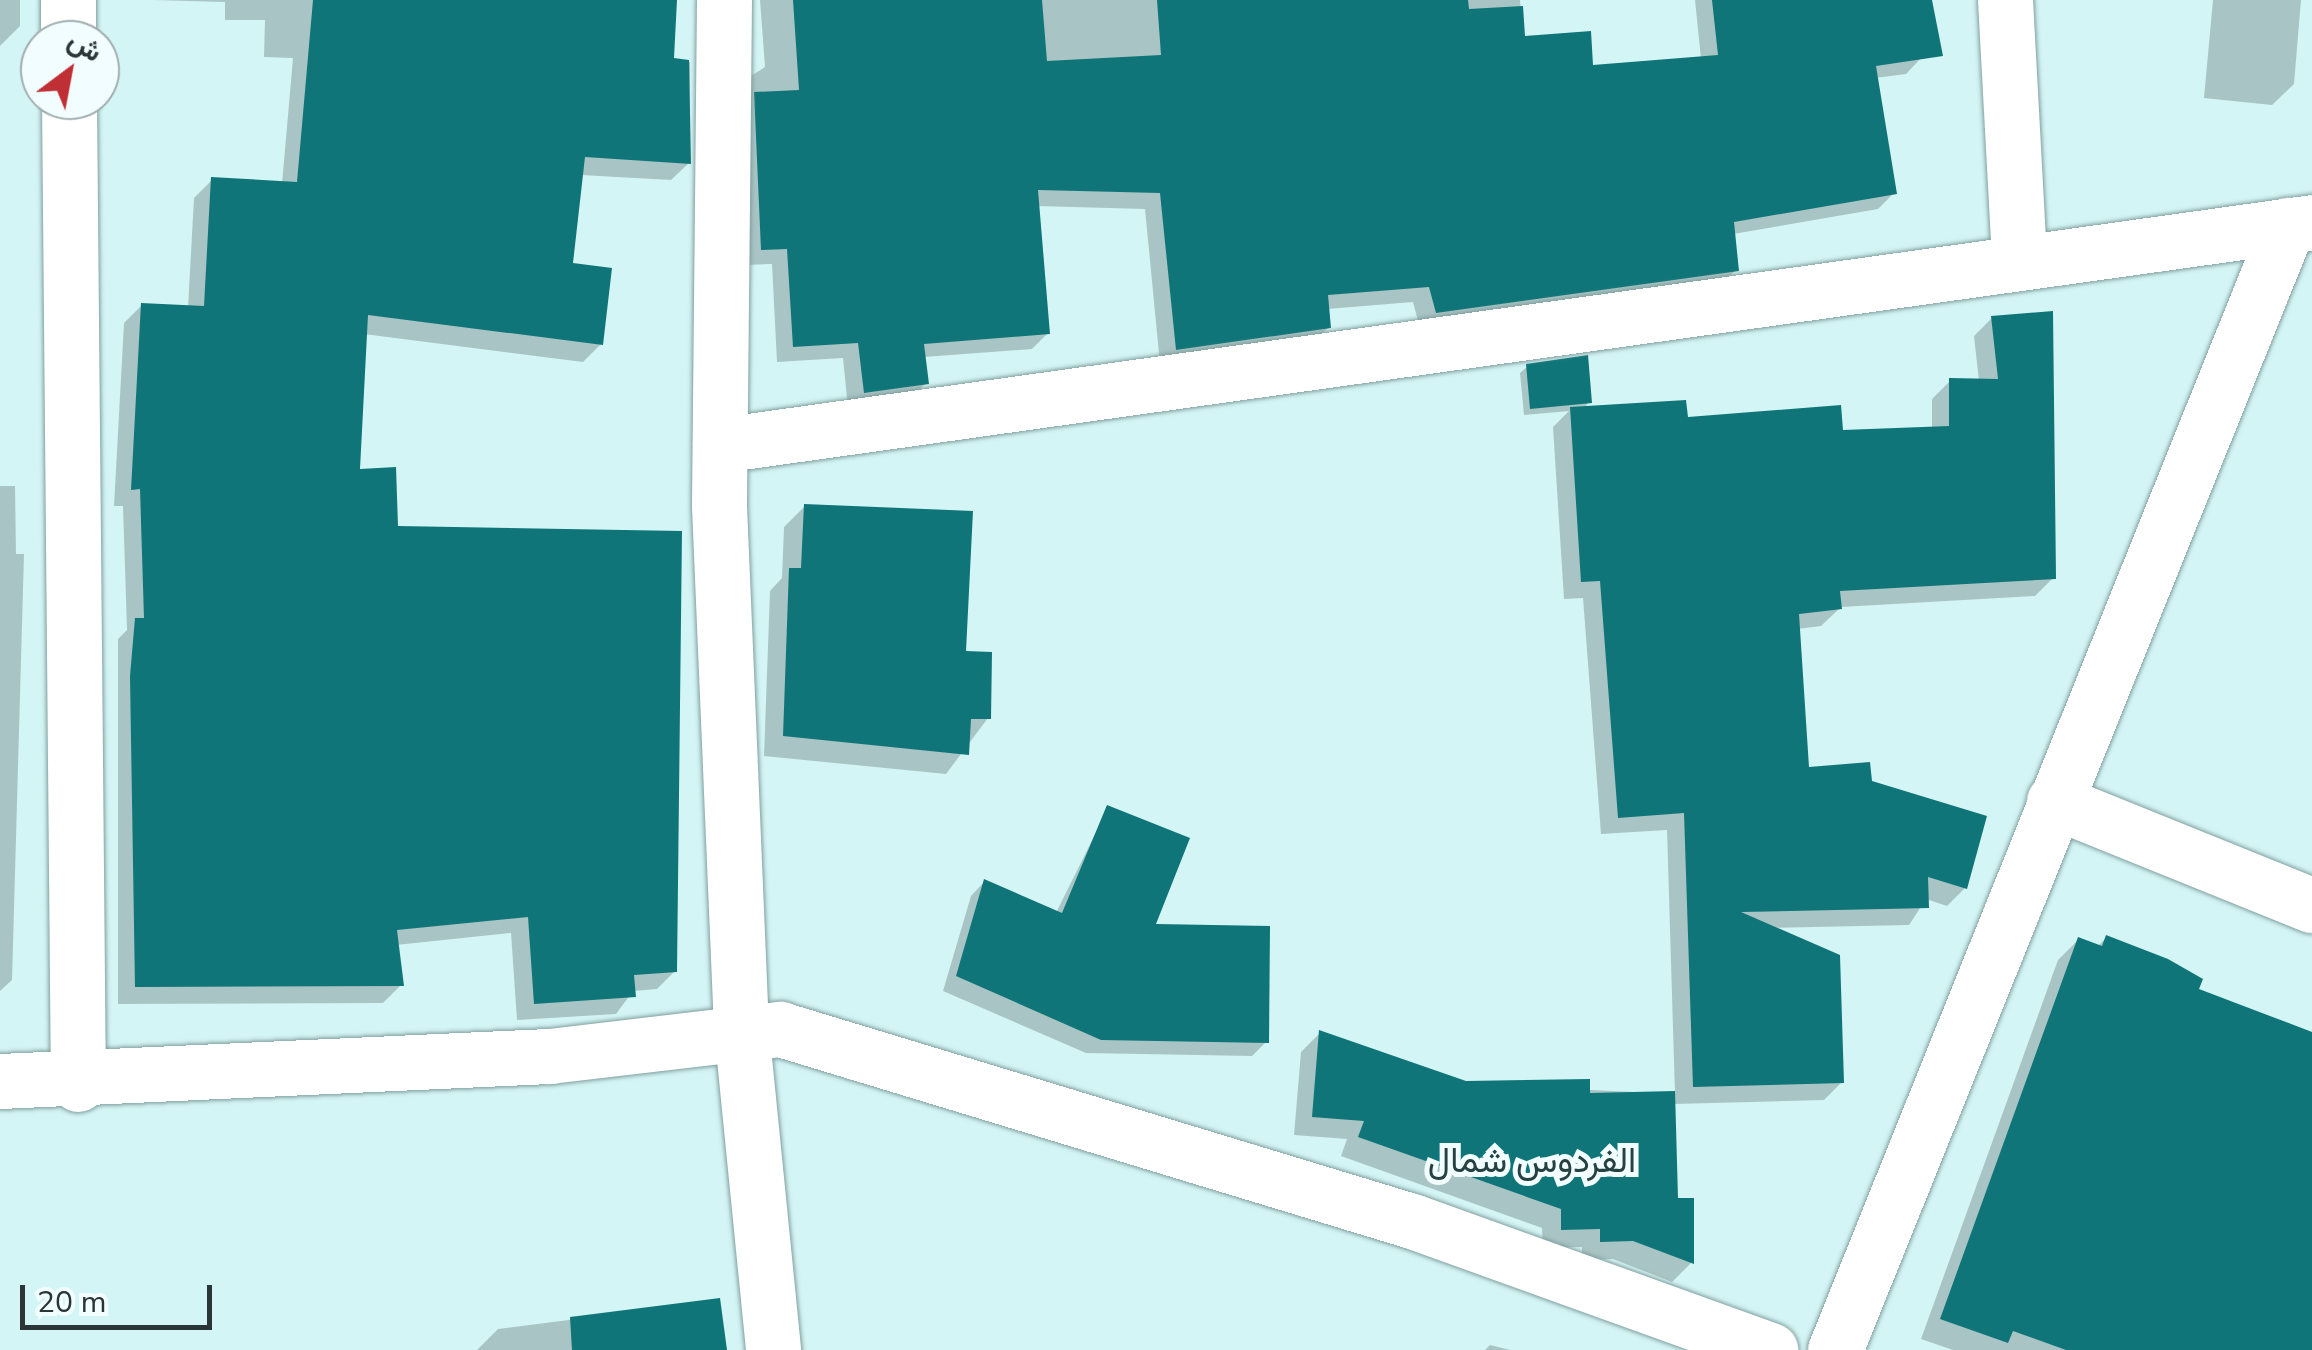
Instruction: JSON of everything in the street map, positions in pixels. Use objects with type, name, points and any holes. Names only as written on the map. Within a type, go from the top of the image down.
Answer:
[{"type":"street","points":[[724,0],[720,446],[741,1028],[773,1350]]},
{"type":"street","points":[[2005,0],[2019,260]]},
{"type":"street","points":[[69,120],[78,1084]]},
{"type":"street","points":[[720,446],[2019,260],[2300,224]]},
{"type":"street","points":[[1835,1350],[2054,801],[2300,224]]},
{"type":"street","points":[[2054,801],[2312,905]]},
{"type":"street","points":[[0,1081],[78,1084],[549,1056],[741,1028],[842,1043],[1393,1215],[1771,1350]]},
{"type":"building","points":[[313,0],[677,0],[674,58],[689,60],[691,164],[585,157],[573,263],[612,268],[603,345],[368,315],[360,469],[396,467],[398,526],[682,531],[677,972],[634,975],[636,997],[534,1004],[528,917],[397,930],[404,986],[135,987],[130,676],[135,618],[144,618],[140,489],[131,490],[141,303],[204,306],[211,177],[297,182]]},
{"type":"building","points":[[793,0],[1042,0],[1047,61],[1161,55],[1157,0],[1468,0],[1469,9],[1523,6],[1525,36],[1591,31],[1593,65],[1718,55],[1712,0],[1932,0],[1943,56],[1876,66],[1897,194],[1734,222],[1739,271],[1436,313],[1429,287],[1328,295],[1331,328],[1176,350],[1160,193],[1038,190],[1050,334],[924,344],[929,384],[864,393],[858,343],[793,347],[787,249],[761,250],[754,92],[799,90]]},
{"type":"building","points":[[2053,311],[2056,579],[1840,591],[1842,609],[1799,614],[1809,767],[1870,762],[1872,781],[1987,816],[1967,889],[1928,877],[1929,908],[1741,912],[1840,955],[1844,1083],[1693,1087],[1684,813],[1618,818],[1600,581],[1581,582],[1570,407],[1686,400],[1688,417],[1841,405],[1843,430],[1949,426],[1949,378],[1998,379],[1991,316]]},
{"type":"building","points":[[1588,355],[1592,403],[1530,409],[1526,364]]},
{"type":"building","points":[[804,504],[973,511],[966,651],[992,652],[991,719],[971,719],[969,755],[783,736],[789,568],[801,568]]},
{"type":"building","points":[[1107,805],[1190,838],[1156,924],[1270,926],[1269,1043],[1101,1040],[956,976],[984,879],[1062,913]]},
{"type":"building","points":[[2106,935],[2168,959],[2203,979],[2199,989],[2312,1032],[2312,1350],[2066,1350],[2013,1331],[2008,1343],[1940,1319],[2078,937],[2102,946]]},
{"type":"building","points":[[1319,1030],[1466,1081],[1590,1079],[1590,1093],[1675,1091],[1678,1198],[1694,1198],[1694,1264],[1633,1241],[1600,1242],[1600,1229],[1561,1230],[1561,1209],[1358,1137],[1364,1121],[1312,1117]]},
{"type":"building","points":[[720,1298],[727,1350],[572,1350],[570,1317]]},
{"type":"district","name":"الفردوس شمال","points":[[1532,1161]]}]
